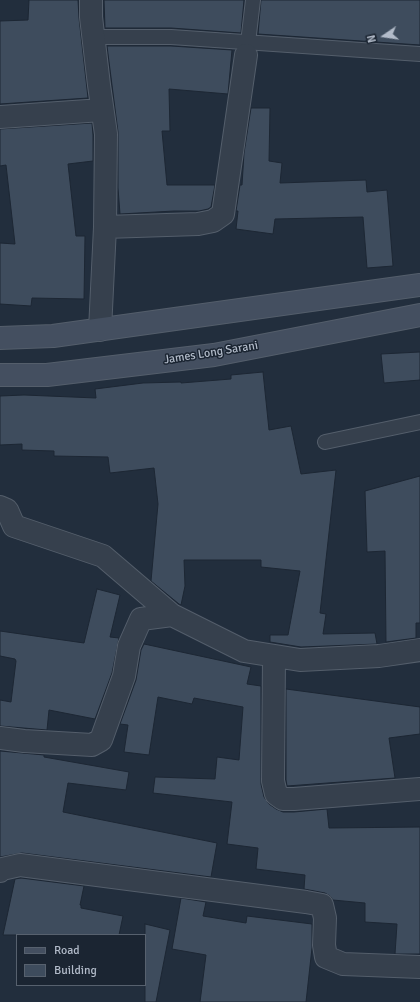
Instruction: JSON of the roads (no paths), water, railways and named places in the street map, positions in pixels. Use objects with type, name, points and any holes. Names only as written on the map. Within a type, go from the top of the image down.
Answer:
[{"type":"main road","points":[[0,338],[53,336],[420,285]]},
{"type":"main road","name":"James Long Sarani","points":[[0,375],[47,375],[214,355],[420,315]]},
{"type":"street","points":[[91,0],[93,36],[106,134],[105,227],[100,330]]},
{"type":"street","points":[[105,227],[198,224],[213,221],[223,214],[247,49]]},
{"type":"street","points":[[0,117],[102,110]]},
{"type":"street","points":[[0,507],[7,510],[14,526],[103,556],[172,615],[244,652],[300,660],[379,656],[420,650]]},
{"type":"street","points":[[0,738],[92,745],[101,740],[124,676],[129,646],[141,619],[172,615]]},
{"type":"street","points":[[274,656],[273,780],[276,794],[283,799],[294,799],[420,789]]},
{"type":"street","points":[[0,871],[2,869],[20,865],[322,905],[325,918],[324,945],[326,957],[343,964],[420,967]]},
{"type":"lane","points":[[247,49],[254,0]]},
{"type":"lane","points":[[93,36],[171,37],[247,49],[420,54]]},
{"type":"lane","points":[[325,442],[420,422]]}]
